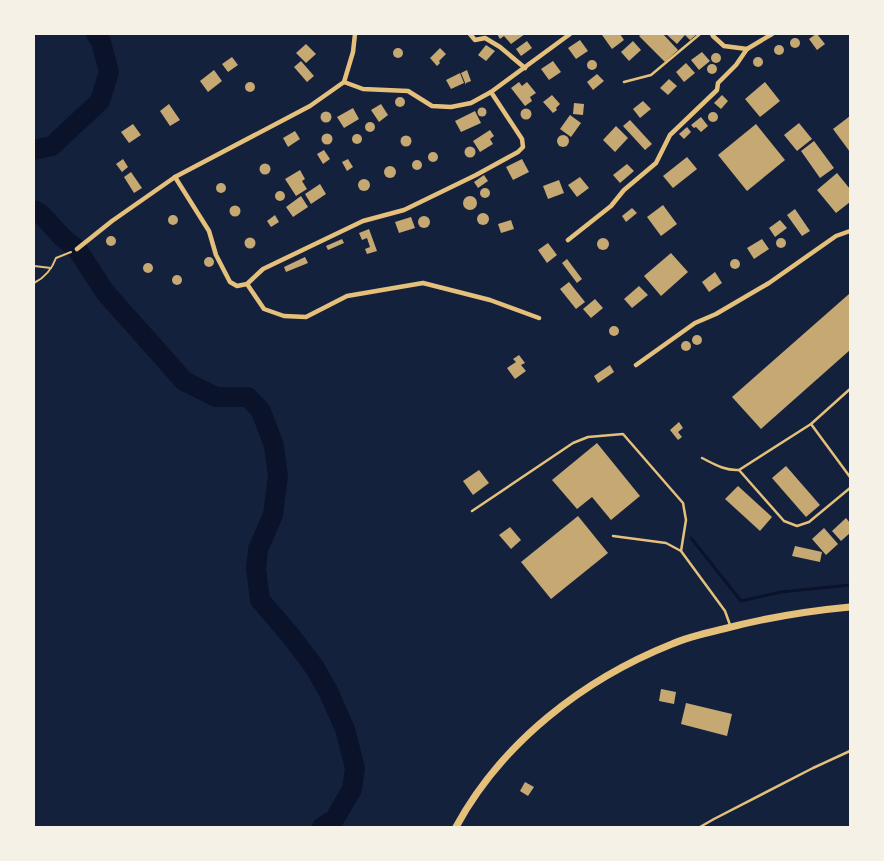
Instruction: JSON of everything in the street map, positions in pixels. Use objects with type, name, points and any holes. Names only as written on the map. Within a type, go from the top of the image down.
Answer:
[{"type":"main road","points":[[456,827],[482,786],[509,753],[537,726],[598,681],[632,661],[673,643],[705,633],[770,618],[850,607]]},
{"type":"street","points":[[77,248],[175,177],[310,106],[344,82],[353,52],[355,34]]},
{"type":"street","points":[[470,34],[475,40],[484,38],[525,68]]},
{"type":"street","points":[[344,82],[364,89],[408,92],[432,106],[451,107],[471,103],[491,92],[570,34]]},
{"type":"street","points":[[712,34],[724,46],[747,49]]},
{"type":"street","points":[[568,240],[611,206],[624,190],[656,163],[670,134],[717,90],[718,83],[736,65],[747,49],[772,34]]},
{"type":"street","points":[[175,177],[209,231],[216,255],[230,282],[237,286],[247,284],[263,269],[363,221],[404,210],[518,152],[523,147],[522,138],[491,92]]},
{"type":"street","points":[[636,365],[695,323],[716,314],[770,282],[836,236],[850,231]]},
{"type":"street","points":[[247,284],[264,309],[284,316],[306,317],[347,296],[423,283],[490,300],[539,318]]},
{"type":"lane","points":[[624,82],[651,75],[700,34]]},
{"type":"lane","points":[[702,458],[722,468],[739,470],[811,424],[850,389]]},
{"type":"lane","points":[[811,424],[850,477]]},
{"type":"lane","points":[[472,511],[573,443],[588,437],[623,434],[683,503],[686,520],[681,551]]},
{"type":"lane","points":[[739,470],[784,521],[797,526],[809,522],[850,488]]},
{"type":"lane","points":[[613,536],[666,543],[681,551],[725,611],[730,627]]},
{"type":"lane","points":[[700,827],[763,793],[850,751]]},
{"type":"path","points":[[34,284],[52,268],[56,258],[77,248]]},
{"type":"path","points":[[34,266],[52,268]]},
{"type":"building","points":[[497,34],[525,34],[511,44],[504,36],[500,39]]},
{"type":"building","points":[[620,34],[624,40],[612,49],[602,35]]},
{"type":"building","points":[[642,34],[663,34],[678,50],[665,62],[639,36]]},
{"type":"building","points":[[666,34],[697,34],[690,40],[685,35],[677,44]]},
{"type":"building","points":[[816,34],[825,44],[817,50],[809,39]]},
{"type":"building","points":[[795,38],[800,43],[795,48],[790,43]]},
{"type":"building","points":[[580,40],[588,51],[576,59],[568,48]]},
{"type":"building","points":[[527,41],[532,48],[521,56],[516,49]]},
{"type":"building","points":[[633,41],[641,50],[629,61],[621,52]]},
{"type":"building","points":[[306,44],[316,54],[306,63],[296,53]]},
{"type":"building","points":[[486,45],[495,51],[486,61],[478,55]]},
{"type":"building","points":[[779,45],[784,50],[779,55],[774,50]]},
{"type":"building","points":[[398,48],[403,53],[398,58],[393,53]]},
{"type":"building","points":[[440,48],[446,54],[437,66],[430,58]]},
{"type":"building","points":[[702,52],[710,61],[699,70],[691,60]]},
{"type":"building","points":[[716,53],[721,58],[716,63],[711,58]]},
{"type":"building","points":[[232,57],[238,65],[228,72],[222,64]]},
{"type":"building","points":[[758,57],[763,62],[758,67],[753,62]]},
{"type":"building","points":[[592,60],[597,65],[592,70],[587,65]]},
{"type":"building","points":[[301,61],[314,76],[307,82],[294,67]]},
{"type":"building","points":[[553,61],[561,72],[549,80],[541,69]]},
{"type":"building","points":[[686,63],[695,73],[684,82],[676,72]]},
{"type":"building","points":[[712,64],[717,69],[712,74],[707,69]]},
{"type":"building","points":[[214,70],[222,81],[208,92],[200,81]]},
{"type":"building","points":[[467,70],[471,81],[466,83],[466,85],[461,73]]},
{"type":"building","points":[[460,73],[464,83],[451,89],[446,80]]},
{"type":"building","points":[[597,74],[604,81],[593,90],[587,82]]},
{"type":"building","points":[[669,79],[677,86],[668,95],[660,88]]},
{"type":"building","points":[[248,82],[252,82],[255,87],[254,91],[248,92],[245,89],[245,85]]},
{"type":"building","points":[[519,82],[522,86],[527,82],[536,93],[530,97],[532,101],[525,106],[511,88]]},
{"type":"building","points":[[765,82],[780,101],[760,117],[745,99]]},
{"type":"building","points":[[552,95],[560,104],[553,113],[543,102]]},
{"type":"building","points":[[722,95],[728,101],[721,109],[714,103]]},
{"type":"building","points":[[398,97],[402,97],[405,102],[404,106],[398,107],[395,104],[395,100]]},
{"type":"building","points":[[643,101],[651,109],[640,118],[633,109]]},
{"type":"building","points":[[574,103],[584,104],[583,115],[573,114]]},
{"type":"building","points":[[169,104],[180,120],[170,126],[160,111]]},
{"type":"building","points":[[381,104],[388,115],[379,122],[371,110]]},
{"type":"building","points":[[482,107],[487,112],[482,117],[477,112]]},
{"type":"building","points":[[353,108],[359,119],[344,128],[337,117]]},
{"type":"building","points":[[524,109],[528,109],[531,114],[530,118],[524,119],[521,116],[521,112]]},
{"type":"building","points":[[326,111],[332,117],[326,123],[320,117]]},
{"type":"building","points":[[475,111],[481,123],[461,132],[455,121]]},
{"type":"building","points":[[713,112],[718,117],[713,122],[708,117]]},
{"type":"building","points":[[570,115],[581,123],[571,137],[560,129]]},
{"type":"building","points":[[850,116],[850,152],[833,129]]},
{"type":"building","points":[[701,117],[708,126],[701,132],[691,125]]},
{"type":"building","points":[[630,120],[652,144],[645,150],[623,126]]},
{"type":"building","points":[[368,122],[372,122],[375,127],[372,132],[368,132],[365,129],[365,125]]},
{"type":"building","points":[[799,123],[812,139],[797,151],[784,135]]},
{"type":"building","points":[[133,124],[141,135],[129,143],[121,132]]},
{"type":"building","points":[[756,124],[785,160],[747,191],[718,155]]},
{"type":"building","points":[[616,126],[628,138],[615,152],[603,140]]},
{"type":"building","points":[[687,127],[691,132],[684,139],[679,134]]},
{"type":"building","points":[[490,130],[494,136],[490,139],[493,144],[480,152],[473,141]]},
{"type":"building","points":[[295,131],[300,139],[288,147],[283,138]]},
{"type":"building","points":[[327,133],[333,139],[327,145],[321,139]]},
{"type":"building","points":[[355,134],[359,134],[362,139],[361,143],[355,144],[352,141],[352,137]]},
{"type":"building","points":[[563,135],[569,141],[563,147],[557,141]]},
{"type":"building","points":[[404,136],[408,136],[411,141],[410,145],[404,146],[401,143],[401,139]]},
{"type":"building","points":[[814,141],[834,168],[820,178],[801,151]]},
{"type":"building","points":[[468,147],[472,147],[475,152],[474,156],[468,157],[465,154],[465,150]]},
{"type":"building","points":[[324,150],[330,159],[323,164],[317,154]]},
{"type":"building","points":[[433,152],[438,157],[433,162],[428,157]]},
{"type":"building","points":[[687,157],[697,169],[673,188],[663,176]]},
{"type":"building","points":[[123,159],[128,167],[122,172],[116,164]]},
{"type":"building","points":[[348,159],[353,167],[347,171],[342,162]]},
{"type":"building","points":[[522,159],[529,172],[513,180],[506,167]]},
{"type":"building","points":[[417,160],[422,165],[417,170],[412,165]]},
{"type":"building","points":[[265,163],[271,169],[265,175],[259,169]]},
{"type":"building","points":[[627,164],[634,171],[620,183],[613,175]]},
{"type":"building","points":[[390,166],[396,172],[390,178],[384,172]]},
{"type":"building","points":[[300,170],[305,179],[302,181],[307,189],[296,196],[285,179]]},
{"type":"building","points":[[131,172],[142,188],[134,193],[124,177]]},
{"type":"building","points":[[837,173],[850,189],[850,202],[836,213],[817,190]]},
{"type":"building","points":[[484,175],[488,181],[478,188],[474,182]]},
{"type":"building","points":[[580,177],[589,188],[577,197],[568,185]]},
{"type":"building","points":[[364,179],[370,185],[364,191],[358,185]]},
{"type":"building","points":[[559,180],[564,193],[548,199],[543,186]]},
{"type":"building","points":[[219,183],[223,183],[226,188],[223,193],[219,193],[216,190],[216,186]]},
{"type":"building","points":[[320,184],[326,194],[311,204],[305,194]]},
{"type":"building","points":[[483,188],[487,188],[490,193],[489,197],[483,198],[480,195],[480,191]]},
{"type":"building","points":[[280,191],[285,196],[280,201],[275,196]]},
{"type":"building","points":[[301,196],[308,207],[293,217],[286,207]]},
{"type":"building","points":[[470,196],[475,198],[477,203],[475,208],[470,210],[465,208],[463,203],[465,198]]},
{"type":"building","points":[[663,205],[677,224],[661,236],[647,217]]},
{"type":"building","points":[[233,206],[237,206],[240,211],[239,215],[233,216],[230,213],[230,209]]},
{"type":"building","points":[[632,208],[637,213],[626,222],[622,216]]},
{"type":"building","points":[[795,209],[810,231],[802,236],[787,215]]},
{"type":"building","points":[[483,213],[489,219],[483,225],[477,219]]},
{"type":"building","points":[[173,215],[178,220],[173,225],[168,220]]},
{"type":"building","points":[[275,215],[279,222],[271,227],[267,221]]},
{"type":"building","points":[[426,216],[429,217],[429,227],[422,228],[419,227],[418,220],[419,217]]},
{"type":"building","points":[[411,217],[415,228],[399,233],[395,222]]},
{"type":"building","points":[[511,220],[514,229],[501,233],[498,224]]},
{"type":"building","points":[[780,220],[787,228],[775,237],[769,228]]},
{"type":"building","points":[[369,229],[377,251],[367,254],[365,249],[370,247],[367,238],[362,240],[359,233]]},
{"type":"building","points":[[109,236],[113,236],[116,241],[113,246],[109,246],[106,243],[106,239]]},
{"type":"building","points":[[248,238],[252,238],[255,243],[254,247],[248,248],[245,245],[245,241]]},
{"type":"building","points":[[601,238],[605,238],[609,244],[605,250],[601,250],[597,246],[597,242]]},
{"type":"building","points":[[781,238],[786,243],[781,248],[776,243]]},
{"type":"building","points":[[342,239],[344,243],[328,250],[326,246]]},
{"type":"building","points":[[762,239],[769,249],[754,259],[747,248]]},
{"type":"building","points":[[548,243],[557,255],[547,263],[538,250]]},
{"type":"building","points":[[671,253],[688,272],[661,296],[644,276]]},
{"type":"building","points":[[207,257],[211,257],[214,262],[213,266],[207,267],[204,264],[204,260]]},
{"type":"building","points":[[305,257],[308,263],[286,272],[284,267]]},
{"type":"building","points":[[567,259],[582,279],[577,283],[562,263]]},
{"type":"building","points":[[735,259],[740,264],[735,269],[730,264]]},
{"type":"building","points":[[148,263],[153,268],[148,273],[143,268]]},
{"type":"building","points":[[715,272],[722,283],[709,292],[702,282]]},
{"type":"building","points":[[177,275],[182,280],[177,285],[172,280]]},
{"type":"building","points":[[569,282],[585,302],[576,309],[560,289]]},
{"type":"building","points":[[639,286],[648,295],[632,308],[624,299]]},
{"type":"building","points":[[849,294],[850,350],[761,429],[732,397]]},
{"type":"building","points":[[595,299],[603,308],[591,318],[583,309]]},
{"type":"building","points":[[614,326],[619,331],[614,336],[609,331]]},
{"type":"building","points":[[697,335],[702,340],[697,345],[692,340]]},
{"type":"building","points":[[686,341],[691,346],[686,351],[681,346]]},
{"type":"building","points":[[519,355],[525,363],[521,365],[526,371],[515,379],[507,368],[516,362],[513,359]]},
{"type":"building","points":[[610,365],[614,372],[598,383],[594,376]]},
{"type":"building","points":[[679,422],[683,428],[678,432],[682,437],[678,440],[670,430]]},
{"type":"building","points":[[597,443],[640,496],[611,520],[592,497],[577,509],[552,480]]},
{"type":"building","points":[[786,466],[820,505],[806,517],[772,478]]},
{"type":"building","points":[[479,470],[489,483],[473,495],[463,481]]},
{"type":"building","points":[[738,486],[772,517],[760,531],[725,499]]},
{"type":"building","points":[[578,516],[608,553],[551,599],[521,562]]},
{"type":"building","points":[[846,518],[850,523],[850,533],[841,541],[832,531]]},
{"type":"building","points":[[510,527],[521,540],[511,549],[499,535]]},
{"type":"building","points":[[824,528],[838,544],[826,555],[812,539]]},
{"type":"building","points":[[795,546],[822,552],[820,562],[792,556]]},
{"type":"building","points":[[661,689],[676,692],[674,704],[659,701]]},
{"type":"building","points":[[686,703],[732,714],[727,736],[681,724]]},
{"type":"building","points":[[525,782],[534,787],[528,796],[520,791]]},
{"type":"waterway","points":[[34,150],[52,146],[100,101],[109,72],[101,42],[96,34]]},
{"type":"waterway","points":[[34,210],[42,215],[62,237],[77,249],[105,292],[184,381],[216,397],[248,397],[261,411],[274,446],[278,476],[273,515],[258,549],[256,569],[260,600],[315,668],[328,691],[345,729],[355,768],[352,789],[334,820],[322,827]]},
{"type":"waterway","points":[[691,538],[741,601],[781,592],[850,585]]}]
